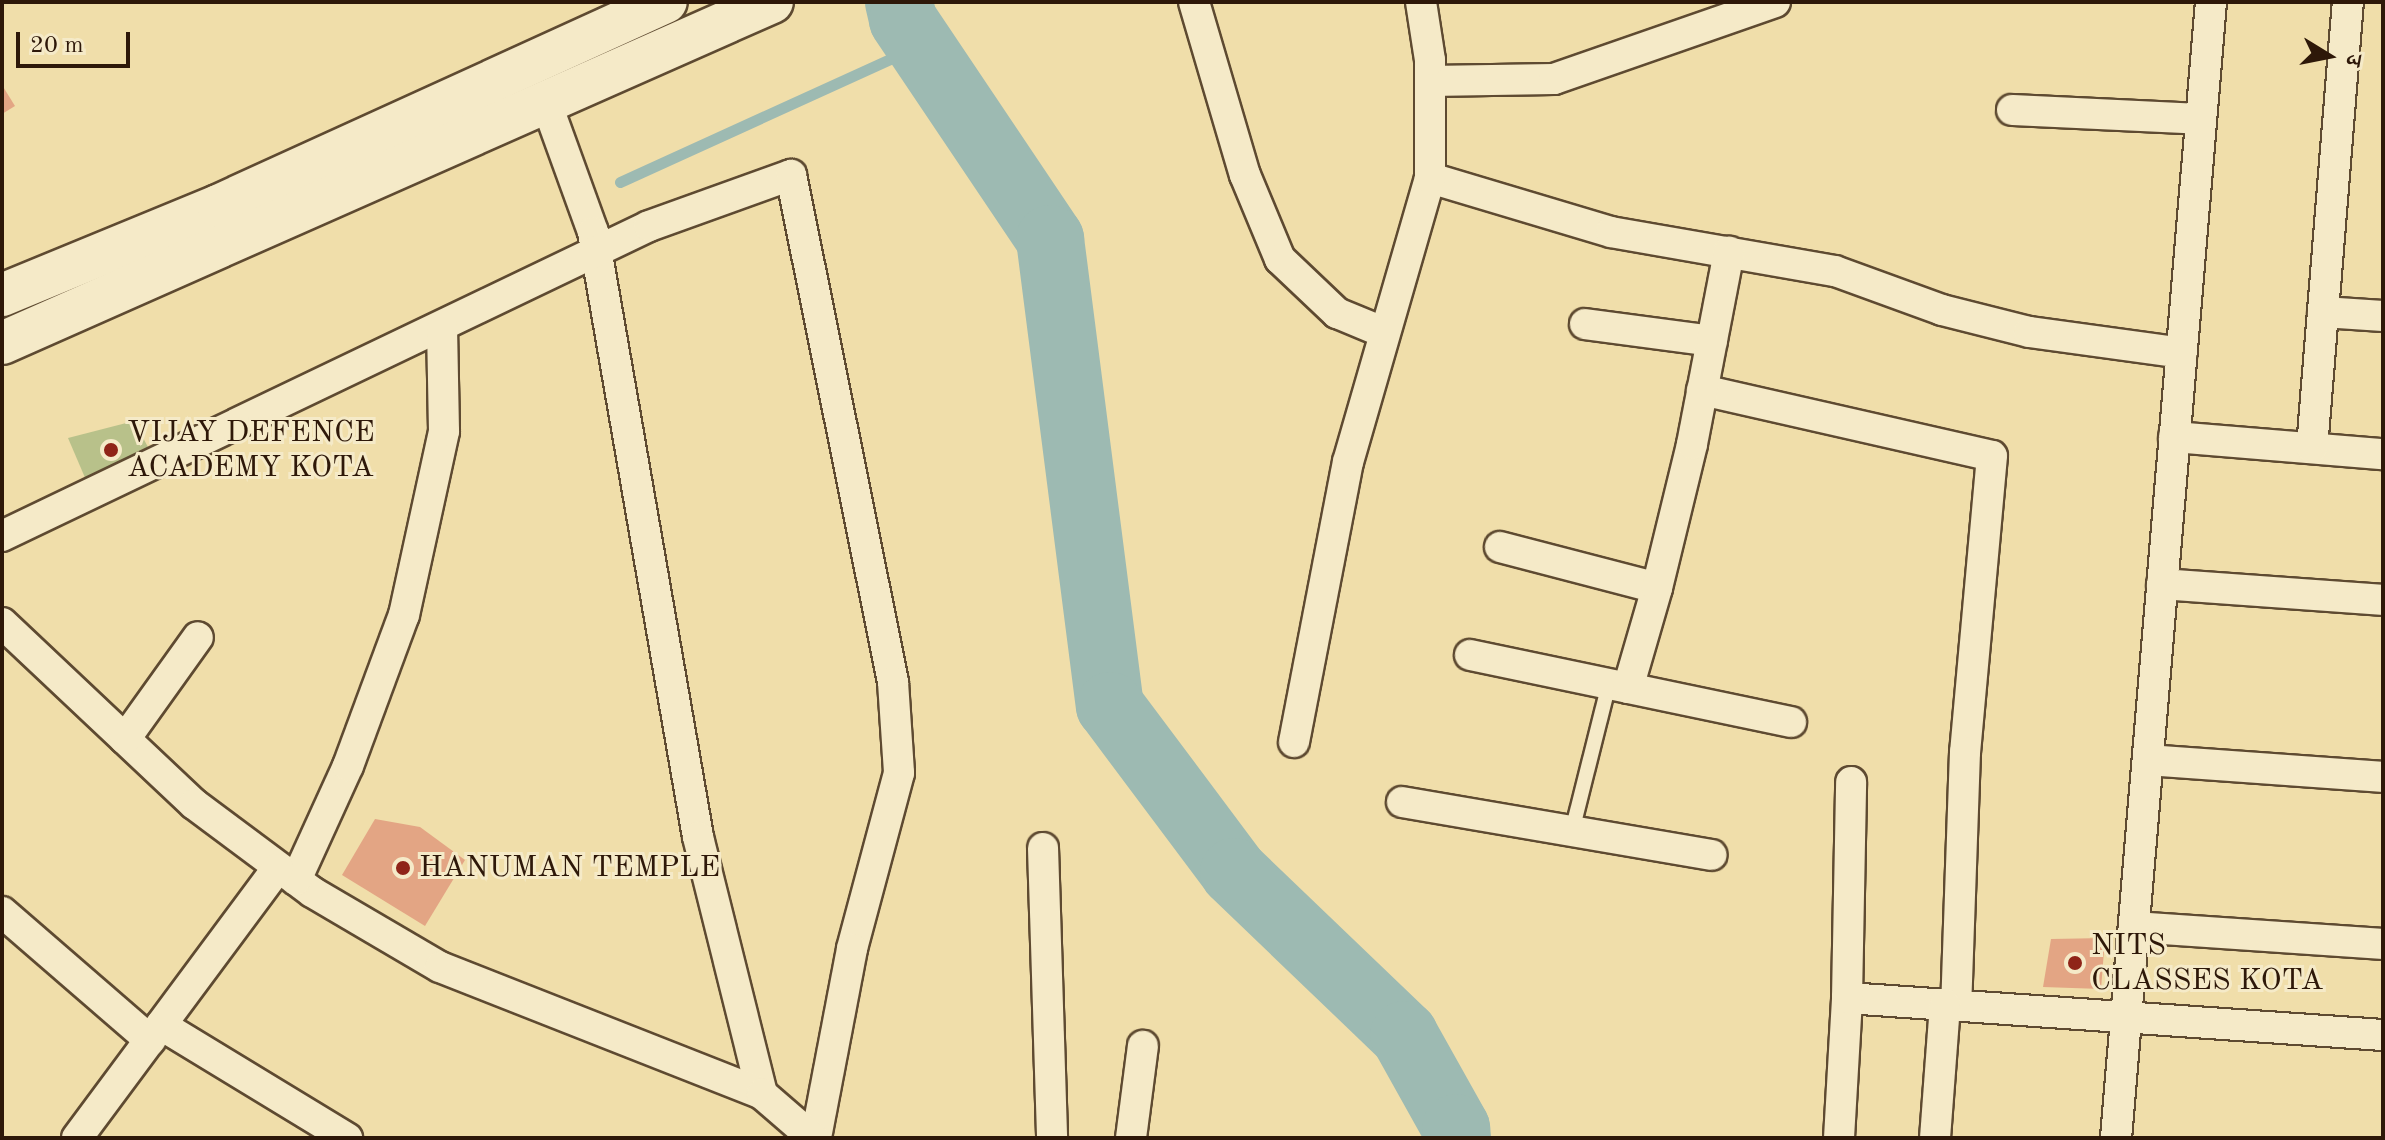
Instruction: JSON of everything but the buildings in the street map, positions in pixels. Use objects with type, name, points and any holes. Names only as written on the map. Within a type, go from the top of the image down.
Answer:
[{"type":"street","points":[[2,295],[218,206],[666,2]]},
{"type":"street","points":[[1194,2],[1245,175],[1280,259],[1337,313],[1383,332]]},
{"type":"street","points":[[1294,742],[1348,462],[1383,332],[1430,178],[1430,81],[1421,2]]},
{"type":"street","points":[[1430,81],[1554,79],[1742,8],[1775,2]]},
{"type":"street","points":[[2116,1138],[2211,2]]},
{"type":"street","points":[[2312,448],[2348,2]]},
{"type":"street","points":[[2,343],[770,3]]},
{"type":"street","points":[[546,102],[593,232],[594,252],[698,837],[762,1094]]},
{"type":"street","points":[[2012,110],[2201,119]]},
{"type":"street","points":[[2,536],[649,226],[791,175],[893,682],[899,773],[852,949],[814,1138],[762,1094],[440,967],[287,874],[194,804],[2,623]]},
{"type":"street","points":[[1430,178],[1611,232],[1835,271],[1942,310],[2029,332],[2182,353]]},
{"type":"street","points":[[1619,686],[1657,588],[1702,390],[1729,252]]},
{"type":"street","points":[[2323,312],[2383,316]]},
{"type":"street","points":[[1585,324],[1712,341]]},
{"type":"street","points":[[77,1138],[155,1032],[287,874],[348,766],[404,615],[444,431],[442,326]]},
{"type":"street","points":[[1702,390],[1992,456],[1965,752],[1950,1004],[1935,1138]]},
{"type":"street","points":[[2174,437],[2383,454]]},
{"type":"street","points":[[1500,547],[1657,588]]},
{"type":"street","points":[[2162,584],[2383,600]]},
{"type":"street","points":[[125,739],[198,637]]},
{"type":"street","points":[[1470,655],[1791,722]]},
{"type":"street","points":[[2148,760],[2383,777]]},
{"type":"street","points":[[1839,1138],[1847,998],[1851,782]]},
{"type":"street","points":[[1402,802],[1712,855]]},
{"type":"street","points":[[1043,848],[1052,1138]]},
{"type":"street","points":[[2,912],[155,1032],[347,1138]]},
{"type":"street","points":[[2134,927],[2383,944]]},
{"type":"street","points":[[1847,998],[2383,1035]]},
{"type":"street","points":[[1131,1138],[1143,1046]]},
{"type":"lane","points":[[1572,831],[1619,686]]},
{"type":"green space","name":"VIJAY DEFENCE ACADEMY KOTA","points":[[134,421],[156,462],[86,480],[68,438]]},
{"type":"waterway","points":[[899,2],[903,20],[1050,239],[1110,706],[1234,872],[1404,1035],[1456,1128],[1457,1138]]},
{"type":"waterway","points":[[620,182],[920,45]]},
{"type":"place","name":"VIJAY DEFENCE ACADEMY KOTA","points":[[111,450]]},
{"type":"place","name":"HANUMAN TEMPLE","points":[[403,868]]},
{"type":"place","name":"NITS CLASSES KOTA","points":[[2075,963]]}]
